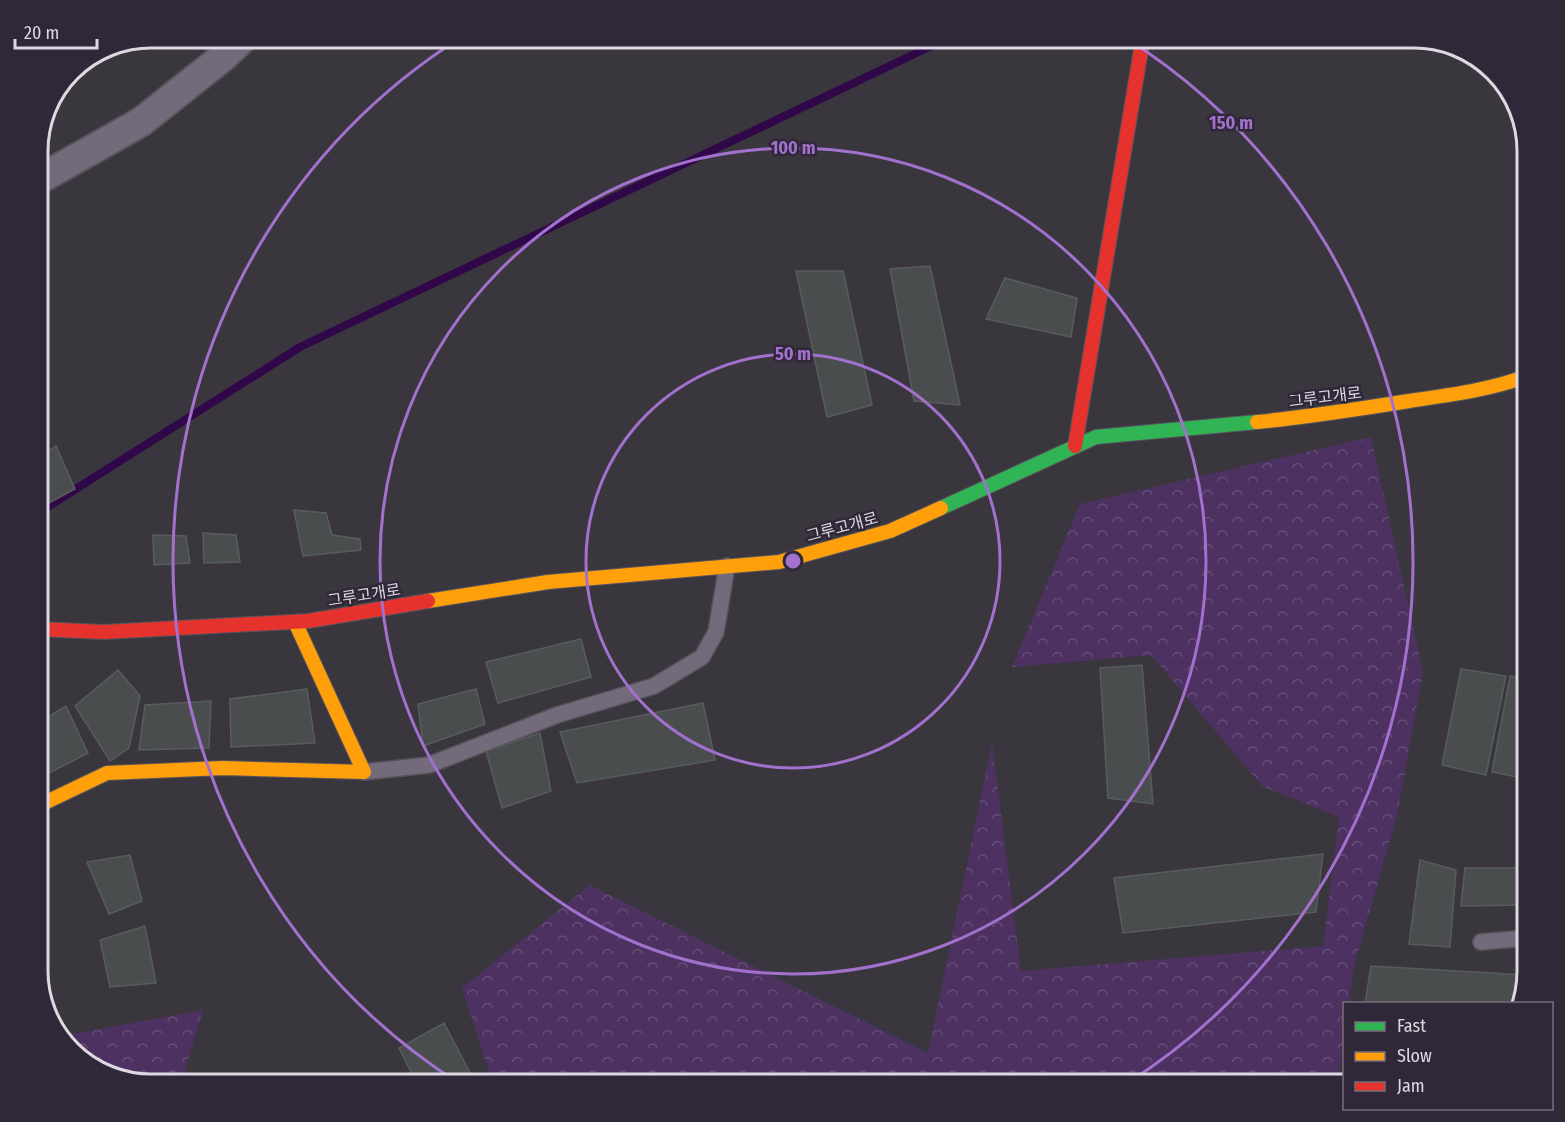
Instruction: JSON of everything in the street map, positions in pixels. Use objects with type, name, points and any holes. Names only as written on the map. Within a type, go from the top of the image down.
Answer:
[{"type":"street","points":[[48,174],[141,122],[233,48]]},
{"type":"street","points":[[1075,446],[1141,48]]},
{"type":"street","points":[[1438,397],[1498,371]]},
{"type":"street","name":"그루고개로","points":[[48,629],[104,632],[295,622],[548,582],[779,562],[890,531],[1096,437],[1316,416],[1438,397],[1517,380]]},
{"type":"street","points":[[48,801],[107,773],[223,768],[364,772],[295,622]]},
{"type":"lane","points":[[364,772],[429,765],[557,715],[654,686],[702,657],[716,632],[727,566]]},
{"type":"lane","points":[[1481,942],[1517,939]]},
{"type":"green space","points":[[1371,437],[1423,672],[1397,816],[1354,966],[1349,1002],[1343,1002],[1343,1043],[1339,1074],[490,1074],[462,988],[590,885],[928,1053],[992,743],[1021,971],[1323,946],[1339,817],[1262,786],[1151,655],[1012,667],[1080,504]]},
{"type":"green space","points":[[203,1010],[184,1074],[137,1073],[118,1069],[88,1053],[70,1035]]},
{"type":"building","points":[[930,266],[960,405],[914,401],[890,269]]},
{"type":"building","points":[[796,271],[843,271],[872,405],[827,417]]},
{"type":"building","points":[[1005,278],[1077,298],[1071,337],[986,319]]},
{"type":"building","points":[[56,446],[75,489],[48,504],[48,452]]},
{"type":"building","points":[[294,510],[326,513],[332,535],[360,539],[361,550],[303,556]]},
{"type":"building","points":[[203,533],[236,535],[240,562],[204,563]]},
{"type":"building","points":[[153,535],[186,536],[190,563],[154,565]]},
{"type":"building","points":[[581,639],[591,677],[498,703],[486,662]]},
{"type":"building","points":[[1142,665],[1153,804],[1108,798],[1100,668]]},
{"type":"building","points":[[1461,669],[1506,676],[1486,775],[1442,765]]},
{"type":"building","points":[[118,670],[140,696],[129,748],[110,761],[75,706]]},
{"type":"building","points":[[1510,676],[1517,677],[1517,777],[1492,772]]},
{"type":"building","points":[[307,689],[315,743],[231,747],[230,699]]},
{"type":"building","points":[[476,689],[485,724],[423,746],[418,704]]},
{"type":"building","points":[[211,701],[209,748],[139,750],[145,705]]},
{"type":"building","points":[[703,703],[715,760],[577,783],[560,732]]},
{"type":"building","points":[[66,706],[88,753],[48,774],[48,717]]},
{"type":"building","points":[[540,733],[551,791],[502,808],[486,751]]},
{"type":"building","points":[[1323,854],[1316,912],[1123,933],[1114,878]]},
{"type":"building","points":[[130,855],[142,901],[109,914],[87,862]]},
{"type":"building","points":[[1420,860],[1456,870],[1450,947],[1409,944]]},
{"type":"building","points":[[1465,868],[1517,868],[1517,905],[1461,906]]},
{"type":"building","points":[[145,926],[156,983],[110,987],[100,940]]},
{"type":"building","points":[[1371,966],[1517,974],[1512,1002],[1365,1002]]},
{"type":"building","points":[[444,1023],[471,1074],[412,1074],[399,1048]]},
{"type":"waterway","points":[[48,507],[300,347],[927,48]]},
{"type":"traffic: fast","points":[[941,508],[1096,437],[1257,422]]},
{"type":"traffic: slow","points":[[1257,422],[1454,394],[1517,379]]},
{"type":"traffic: slow","points":[[428,601],[548,582],[779,562],[890,531],[941,508]]},
{"type":"traffic: slow","points":[[48,801],[107,773],[223,768],[364,772],[295,622]]},
{"type":"traffic: jam","points":[[1075,446],[1141,48]]},
{"type":"traffic: jam","points":[[48,629],[104,632],[308,621],[428,601]]}]
